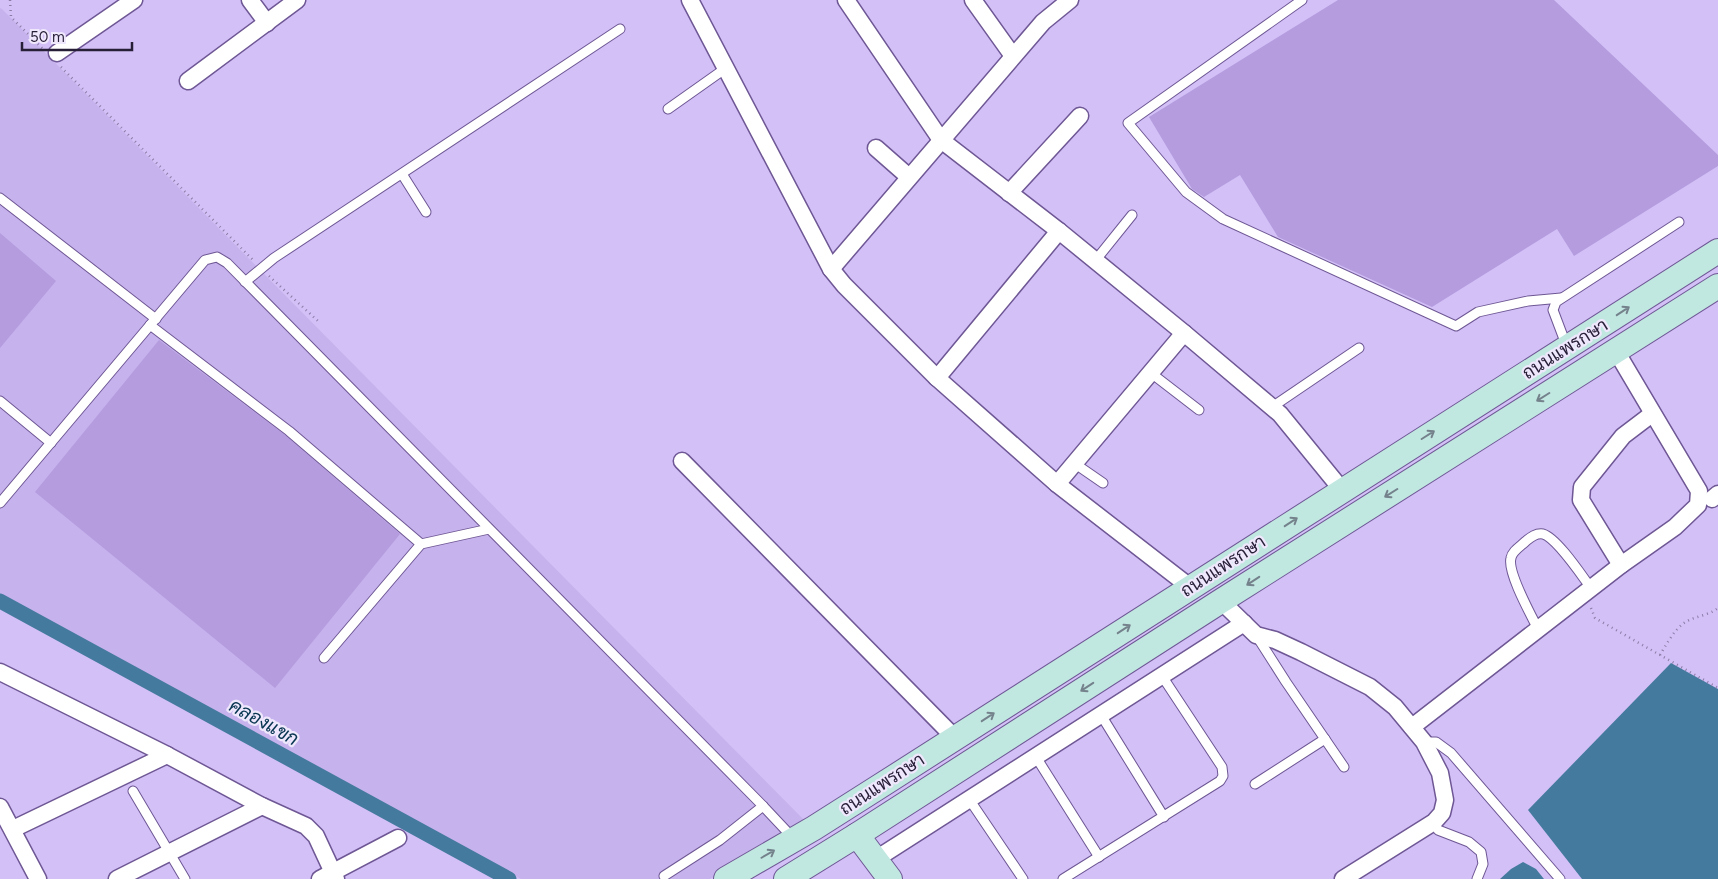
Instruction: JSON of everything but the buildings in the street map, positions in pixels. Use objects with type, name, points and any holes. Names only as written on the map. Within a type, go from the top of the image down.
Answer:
[{"type":"main road","name":"ถนนแพรกษา","points":[[726,879],[794,840],[1718,251]]},
{"type":"main road","name":"ถนนแพรกษา","points":[[786,879],[858,835],[1221,601],[1717,287]]},
{"type":"main road","points":[[1568,347],[1584,371]]},
{"type":"main road","points":[[858,835],[890,879]]},
{"type":"street","points":[[52,55],[134,0]]},
{"type":"street","points":[[250,0],[267,22]]},
{"type":"street","points":[[188,81],[297,0]]},
{"type":"street","points":[[690,0],[831,269],[844,286],[937,378],[1057,484],[1190,587]]},
{"type":"street","points":[[846,0],[941,140],[1096,261],[1272,407],[1280,414],[1342,490]]},
{"type":"street","points":[[973,0],[1013,56]]},
{"type":"street","points":[[831,269],[1043,22],[1070,0]]},
{"type":"street","points":[[1010,193],[1080,116]]},
{"type":"street","points":[[876,148],[909,177]]},
{"type":"street","points":[[937,378],[1059,232]]},
{"type":"street","points":[[1057,484],[1184,333]]},
{"type":"street","points":[[1412,727],[1588,590],[1675,527],[1698,505],[1699,491],[1616,351]]},
{"type":"street","points":[[1621,565],[1581,500],[1582,487],[1622,436],[1652,414]]},
{"type":"street","points":[[682,461],[955,738]]},
{"type":"street","points":[[1221,601],[1256,635],[1275,640],[1370,687],[1395,706],[1424,742],[1440,772],[1445,800],[1442,813],[1434,822],[1344,879]]},
{"type":"street","points":[[876,859],[1244,623]]},
{"type":"street","points":[[0,672],[167,755],[262,806],[306,826],[316,836],[330,877],[398,838]]},
{"type":"street","points":[[13,829],[167,755]]},
{"type":"street","points":[[117,879],[262,806]]},
{"type":"street","points":[[0,807],[38,879]]},
{"type":"lane","points":[[1302,0],[1128,123],[1186,192],[1223,219],[1456,326],[1478,312],[1528,301],[1561,298]]},
{"type":"lane","points":[[245,282],[274,258],[620,29]]},
{"type":"lane","points":[[668,109],[726,68]]},
{"type":"lane","points":[[402,174],[426,212]]},
{"type":"lane","points":[[0,198],[289,431],[422,544]]},
{"type":"lane","points":[[1096,261],[1132,215]]},
{"type":"lane","points":[[1568,347],[1553,310],[1556,302],[1679,222]]},
{"type":"lane","points":[[0,503],[205,260],[217,257],[227,263],[763,806],[794,840]]},
{"type":"lane","points":[[1272,407],[1359,348]]},
{"type":"lane","points":[[1151,373],[1199,410]]},
{"type":"lane","points":[[0,401],[51,442]]},
{"type":"lane","points":[[1074,463],[1102,483]]},
{"type":"lane","points":[[324,658],[422,544],[490,529]]},
{"type":"lane","points":[[1538,629],[1518,589],[1511,564],[1514,552],[1532,536],[1545,535],[1559,547],[1588,590]]},
{"type":"lane","points":[[1256,635],[1344,767]]},
{"type":"lane","points":[[1063,879],[1220,781],[1223,776],[1222,767],[1162,676]]},
{"type":"lane","points":[[1101,715],[1164,817]]},
{"type":"lane","points":[[1255,784],[1325,739]]},
{"type":"lane","points":[[1424,742],[1436,742],[1451,753],[1560,879]]},
{"type":"lane","points":[[1036,757],[1100,856]]},
{"type":"lane","points":[[134,790],[185,879]]},
{"type":"lane","points":[[969,799],[1023,879]]},
{"type":"lane","points":[[664,876],[720,840],[763,806]]},
{"type":"lane","points":[[1434,822],[1438,830],[1469,842],[1481,852],[1483,864],[1477,879]]},
{"type":"path","points":[[10,0],[9,9],[11,17],[52,55],[261,268],[318,321]]},
{"type":"path","points":[[1588,590],[1595,618],[1718,688]]},
{"type":"path","points":[[1660,655],[1668,641],[1685,622],[1711,613],[1718,608]]},
{"type":"shaded area","points":[[0,8],[807,823],[710,879],[521,879],[0,599]]},
{"type":"water","points":[[1671,663],[1718,689],[1718,879],[1582,879],[1528,810]]},
{"type":"water","points":[[1523,862],[1536,869],[1544,879],[1500,879],[1511,869]]},
{"type":"waterway","name":"คลองแขก","points":[[0,601],[509,879]]}]
